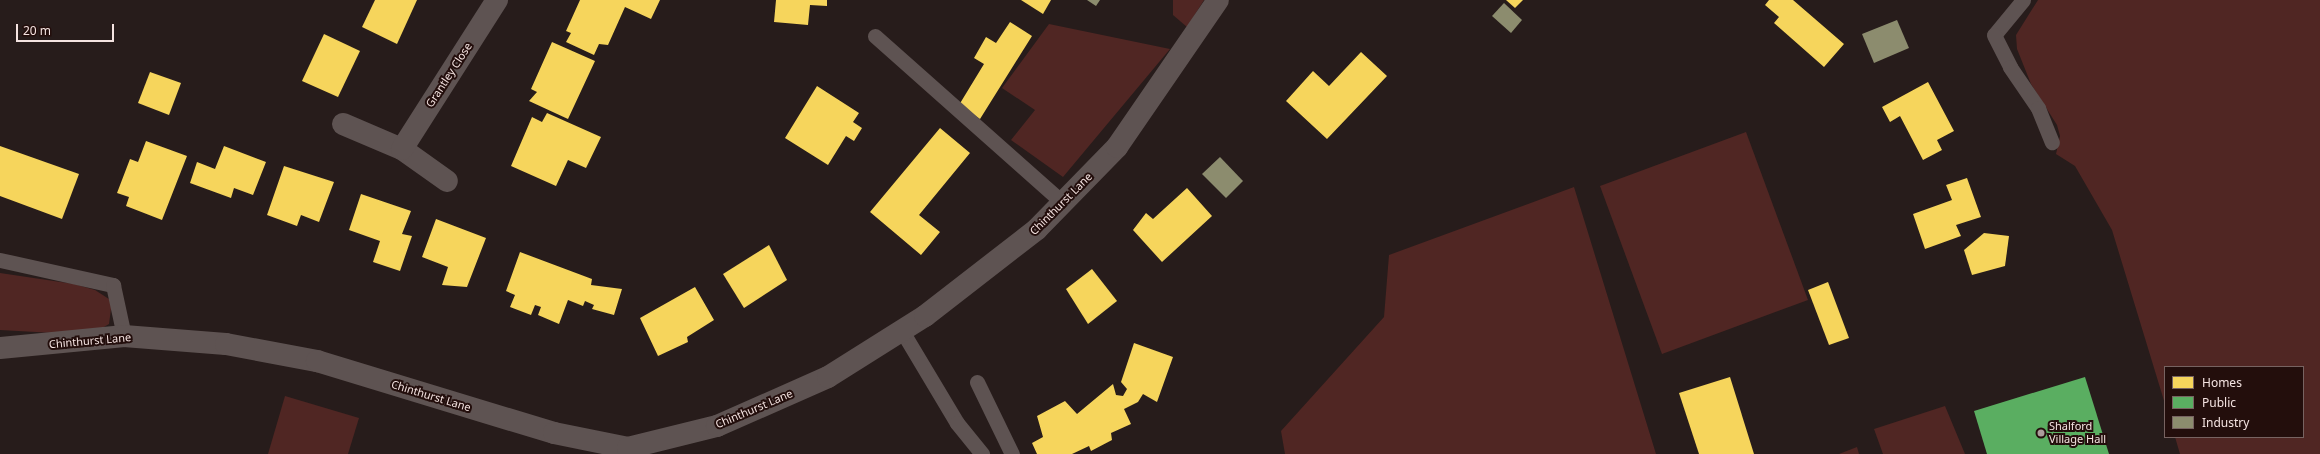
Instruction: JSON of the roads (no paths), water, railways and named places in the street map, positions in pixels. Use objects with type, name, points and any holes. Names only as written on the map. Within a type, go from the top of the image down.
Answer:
[{"type":"street","name":"Grantley Close","points":[[402,149],[497,0]]},
{"type":"street","name":"Chinthurst Lane","points":[[0,348],[124,336],[226,344],[317,360],[554,434],[628,448],[717,426],[828,377],[902,331],[1037,229],[1117,147],[1218,0]]},
{"type":"street","points":[[343,124],[402,149],[447,181]]},
{"type":"lane","points":[[2023,0],[1994,35],[2010,67],[2038,108],[2052,142]]},
{"type":"lane","points":[[874,36],[1063,202]]},
{"type":"lane","points":[[0,260],[113,285],[124,336]]},
{"type":"lane","points":[[902,331],[957,423],[982,454]]},
{"type":"lane","points":[[977,382],[1012,454]]},
{"type":"place","name":"Shalford Village Hall","points":[[2041,433]]}]
